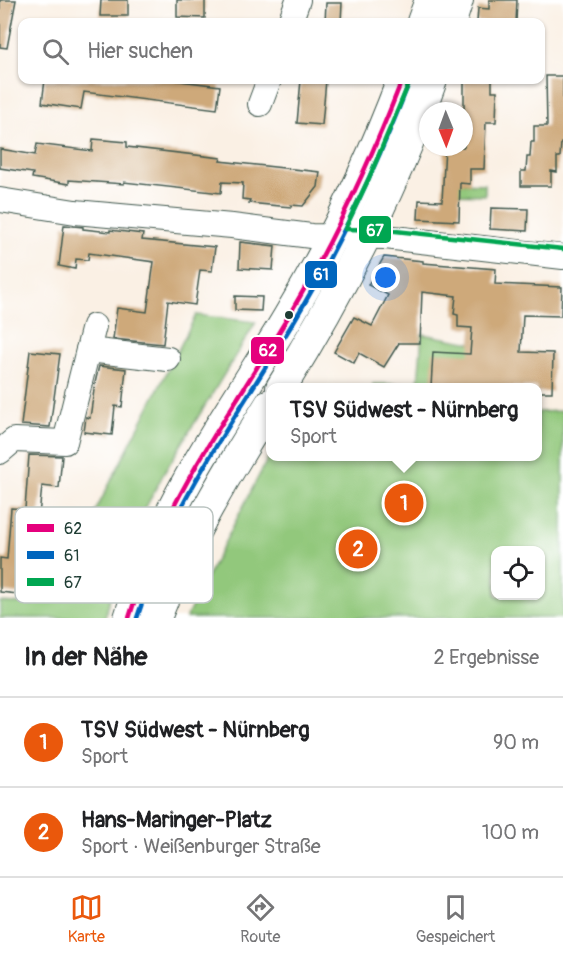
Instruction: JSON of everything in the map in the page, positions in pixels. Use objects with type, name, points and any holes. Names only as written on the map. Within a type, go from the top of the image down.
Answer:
[{"type":"main road","points":[[423,18],[430,0]]},
{"type":"main road","points":[[452,18],[458,0]]},
{"type":"main road","points":[[174,507],[209,444],[289,316],[333,236],[372,154],[400,84]]},
{"type":"main road","points":[[283,383],[343,283],[367,235],[401,161],[430,84]]},
{"type":"main road","points":[[208,507],[266,411]]},
{"type":"main road","points":[[129,618],[134,603]]},
{"type":"main road","points":[[156,618],[163,603]]},
{"type":"street","points":[[292,18],[298,0]]},
{"type":"street","points":[[260,104],[268,84]]},
{"type":"street","points":[[0,200],[75,212],[333,236],[367,235],[563,257]]},
{"type":"street","points":[[0,454],[14,440],[65,442],[94,326]]},
{"type":"street","points":[[88,350],[168,359]]},
{"type":"green space","points":[[452,183],[485,184],[485,195],[452,194]]},
{"type":"green space","points":[[196,315],[256,322],[164,473],[146,507],[98,507]]},
{"type":"green space","points":[[422,334],[506,349],[504,383],[418,383]]},
{"type":"green space","points":[[563,411],[563,618],[186,618],[194,603],[213,603],[213,565],[266,461],[542,461],[542,412]]},
{"type":"green space","points":[[0,602],[109,603],[105,618],[0,618]]},
{"type":"building","points":[[0,0],[16,0],[7,48],[0,47]]},
{"type":"building","points":[[101,0],[128,0],[128,16],[100,16]]},
{"type":"building","points":[[177,0],[205,0],[205,18],[177,17]]},
{"type":"building","points":[[489,0],[517,0],[516,18],[477,18],[478,8],[489,9]]},
{"type":"building","points":[[326,3],[342,3],[341,18],[325,18]]},
{"type":"building","points":[[546,76],[563,76],[563,143],[561,143],[560,157],[557,157],[557,172],[551,171],[551,186],[521,186],[521,171],[526,171],[531,142],[534,142],[534,126],[547,126]]},
{"type":"building","points":[[44,84],[204,84],[220,86],[217,109],[84,92],[81,109],[42,103]]},
{"type":"building","points":[[301,84],[326,84],[322,125],[297,123]]},
{"type":"building","points":[[464,84],[492,84],[492,91],[497,91],[496,122],[486,122],[484,169],[470,169],[470,184],[460,183],[459,221],[418,219],[419,200],[442,201],[444,156],[473,156],[473,102],[464,102]]},
{"type":"building","points":[[93,139],[127,142],[127,147],[221,158],[220,161],[320,172],[318,187],[303,206],[291,205],[291,207],[249,203],[250,200],[242,199],[243,183],[222,182],[221,193],[124,182],[124,184],[69,180],[69,184],[32,178],[33,173],[0,168],[0,149],[35,155],[37,144],[92,151]]},
{"type":"building","points":[[491,208],[528,209],[527,231],[490,229]]},
{"type":"building","points":[[64,225],[83,227],[83,229],[143,234],[142,240],[215,247],[212,271],[200,270],[195,305],[168,301],[163,344],[113,339],[117,308],[147,312],[154,262],[89,253],[88,260],[76,259],[75,269],[59,266]]},
{"type":"building","points":[[240,242],[275,246],[273,270],[239,268]]},
{"type":"building","points":[[384,257],[423,261],[423,263],[496,269],[495,284],[562,287],[561,316],[523,315],[521,352],[553,353],[552,392],[542,392],[542,383],[431,383],[433,352],[470,354],[472,328],[458,327],[458,315],[454,314],[456,296],[422,292],[420,343],[399,343],[384,367],[359,353],[354,363],[334,352],[354,317],[372,326],[388,295],[368,285]]},
{"type":"building","points":[[235,296],[262,297],[261,311],[235,310]]},
{"type":"building","points":[[30,351],[60,354],[50,427],[21,425]]},
{"type":"building","points":[[99,366],[126,369],[122,407],[115,406],[112,435],[84,432],[86,417],[90,418]]},
{"type":"building","points":[[29,455],[62,456],[59,488],[42,486],[40,507],[25,507]]},
{"type":"building","points":[[11,508],[15,508],[15,594],[0,592],[0,558],[7,559]]},
{"type":"transit line","name":"62","points":[[174,507],[320,260],[364,171],[400,84]]},
{"type":"transit line","name":"61","points":[[182,507],[327,263],[371,174],[409,84]]},
{"type":"transit line","name":"67","points":[[409,84],[345,229],[386,230],[563,249]]},
{"type":"transit line","name":"62","points":[[129,618],[134,603]]},
{"type":"transit line","name":"61","points":[[137,618],[142,603]]},
{"type":"place","name":"TSV Südwest - Nürnberg","points":[[404,503]]},
{"type":"place","name":"Hans-Maringer-Platz","points":[[358,549]]}]
